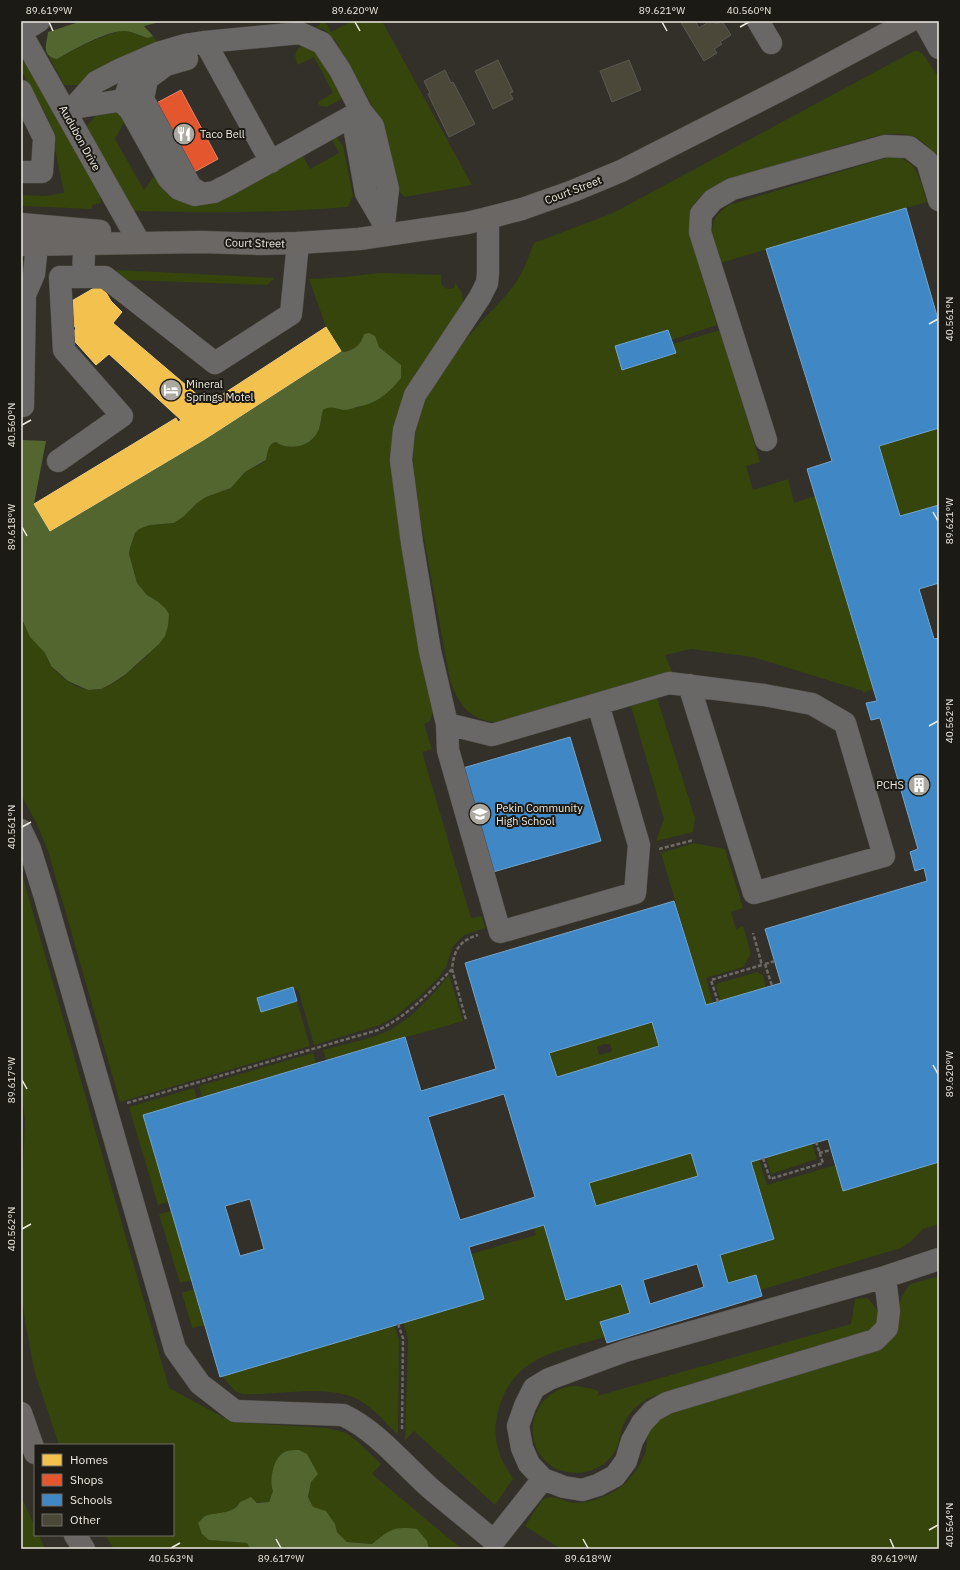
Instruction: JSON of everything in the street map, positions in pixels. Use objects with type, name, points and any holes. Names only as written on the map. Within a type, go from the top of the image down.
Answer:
[{"type":"main road","name":"Court Street","points":[[30,235],[260,244],[298,244],[358,239],[385,230],[467,223],[488,218],[522,209],[574,191],[621,171],[798,82],[910,21]]},
{"type":"main road","points":[[21,1413],[34,1450]]},
{"type":"main road","points":[[77,1536],[84,1549]]},
{"type":"street","points":[[21,33],[39,21]]},
{"type":"street","points":[[758,21],[771,43]]},
{"type":"street","points":[[924,21],[939,48]]},
{"type":"street","name":"Audubon Drive","points":[[21,33],[70,110],[137,238]]},
{"type":"street","points":[[70,110],[96,82],[158,53],[185,45],[208,47],[300,33],[322,43],[340,70],[361,111],[355,132],[366,193],[385,230]]},
{"type":"street","points":[[208,47],[271,162]]},
{"type":"street","points":[[201,194],[191,187],[143,99],[147,78],[166,65],[208,47]]},
{"type":"street","points":[[158,53],[133,73],[126,94],[130,110],[168,178],[179,189],[195,195],[214,192],[230,184],[361,111]]},
{"type":"street","points":[[21,91],[44,138],[42,172],[21,172]]},
{"type":"street","points":[[70,110],[117,101],[123,103],[130,110]]},
{"type":"street","points":[[766,440],[700,232],[701,214],[713,200],[732,189],[885,146],[909,147],[927,161],[939,200]]},
{"type":"street","points":[[488,218],[487,283],[480,297],[415,395],[404,430],[401,460],[412,544],[430,651],[447,724],[448,750],[500,932],[635,893],[639,845],[598,704]]},
{"type":"street","points":[[21,406],[23,406],[23,300],[34,274],[30,235]]},
{"type":"street","points":[[83,277],[84,236]]},
{"type":"street","points":[[58,461],[122,416],[64,350],[60,277],[105,277],[215,363],[291,314],[298,244]]},
{"type":"street","points":[[447,724],[492,735],[669,683],[689,685],[764,695],[812,704],[845,723],[884,856],[754,893],[689,685]]},
{"type":"street","points":[[21,830],[30,849],[45,897],[175,1349],[200,1384],[236,1411],[343,1415],[371,1433],[431,1488],[494,1541],[543,1479]]},
{"type":"street","points":[[885,1277],[889,1311],[887,1328],[875,1340],[667,1403],[653,1411],[642,1423],[632,1441],[626,1461],[615,1476],[598,1485],[582,1490],[564,1487],[543,1479],[530,1464],[522,1448],[518,1426],[525,1406],[534,1388],[548,1379],[625,1351],[885,1277],[939,1259]]},
{"type":"path","points":[[659,849],[694,840]]},
{"type":"path","points":[[753,933],[772,986]]},
{"type":"path","points":[[466,1020],[452,969],[453,957],[458,946],[480,934]]},
{"type":"path","points":[[718,1002],[711,980],[775,961]]},
{"type":"path","points":[[125,1104],[378,1030],[400,1018],[418,1003],[452,969]]},
{"type":"path","points":[[763,1158],[770,1179],[823,1163],[816,1142]]},
{"type":"path","points":[[819,1153],[831,1150]]},
{"type":"path","points":[[398,1324],[403,1338],[401,1436]]},
{"type":"green space","points":[[82,21],[164,21],[144,26],[153,36],[148,38],[127,31],[117,32],[108,34],[90,42],[57,59],[48,55],[46,52],[46,45],[48,32]]},
{"type":"green space","points":[[325,21],[331,32],[352,21],[382,21],[472,185],[405,197],[396,189],[377,115],[335,40],[323,29],[316,27]]},
{"type":"green space","points":[[124,30],[148,38],[153,36],[159,44],[136,51],[79,85],[64,85],[46,51],[49,56],[57,59],[98,39]]},
{"type":"green space","points":[[302,46],[308,46],[318,55],[341,95],[341,99],[327,107],[320,106],[318,102],[333,93],[314,57],[298,65],[295,57],[296,52]]},
{"type":"green space","points":[[914,51],[918,51],[923,54],[939,78],[939,162],[927,146],[920,140],[905,134],[886,134],[728,179],[706,191],[694,204],[691,210],[691,232],[704,284],[717,325],[671,340],[668,330],[615,347],[623,370],[675,354],[673,344],[720,330],[760,462],[746,466],[753,490],[788,479],[794,503],[815,496],[873,689],[863,693],[863,691],[753,657],[691,649],[665,655],[672,672],[505,723],[484,720],[476,717],[463,707],[450,680],[415,490],[413,454],[415,432],[425,402],[440,374],[470,335],[514,285],[523,270],[534,243],[613,213]]},
{"type":"green space","points":[[21,53],[100,196],[101,203],[92,205],[92,209],[21,206],[21,195],[44,196],[64,193],[49,120],[21,70]]},
{"type":"green space","points":[[110,109],[115,109],[126,119],[115,139],[144,190],[156,173],[180,198],[303,156],[310,169],[339,153],[333,141],[334,137],[337,138],[343,146],[353,196],[348,207],[321,209],[241,212],[134,211],[86,127],[95,116]]},
{"type":"green space","points":[[889,157],[898,158],[911,165],[916,171],[927,202],[720,263],[713,238],[713,224],[721,211],[729,205]]},
{"type":"green space","points":[[117,270],[275,278],[267,285],[125,280],[117,273]]},
{"type":"green space","points":[[380,273],[441,275],[441,282],[445,288],[454,288],[455,282],[462,293],[463,301],[456,317],[405,397],[433,712],[430,721],[424,724],[432,749],[422,752],[471,918],[482,916],[485,928],[464,935],[452,948],[446,967],[438,978],[420,996],[396,1016],[380,1025],[314,1045],[298,989],[294,990],[293,987],[257,998],[261,1012],[297,1001],[310,1046],[120,1102],[48,851],[36,822],[21,795],[21,617],[26,627],[45,653],[51,665],[62,677],[80,688],[94,690],[107,687],[126,675],[148,655],[157,601],[147,595],[137,583],[129,554],[135,533],[139,529],[150,525],[174,523],[206,497],[231,488],[245,472],[266,461],[268,449],[273,443],[276,442],[288,447],[294,447],[300,446],[312,440],[320,427],[323,410],[328,407],[345,410],[363,406],[401,365],[379,347],[362,340],[357,347],[345,352],[341,351],[326,327],[309,279]]},
{"type":"green space","points":[[369,333],[375,336],[379,347],[401,365],[401,378],[387,393],[364,406],[346,410],[331,408],[323,410],[319,429],[312,440],[300,446],[294,447],[288,447],[276,442],[273,443],[268,449],[266,460],[245,472],[231,488],[206,497],[174,523],[150,525],[139,529],[135,533],[129,554],[137,583],[147,595],[157,601],[169,614],[165,636],[159,644],[126,674],[101,689],[88,690],[68,681],[51,666],[45,653],[30,637],[21,617],[21,440],[46,441],[34,504],[50,531],[205,439],[341,351],[345,352],[355,348],[361,341],[364,334]]},
{"type":"green space","points":[[939,428],[939,505],[900,516],[879,446]]},
{"type":"green space","points":[[657,698],[695,818],[693,832],[656,841],[664,819],[631,706]]},
{"type":"green space","points":[[694,843],[725,849],[743,908],[731,912],[736,929],[743,926],[751,954],[743,967],[706,978],[713,1003],[706,1005],[661,853]]},
{"type":"green space","points":[[21,871],[169,1388],[232,1422],[326,1428],[346,1433],[357,1441],[381,1464],[372,1474],[463,1549],[429,1549],[426,1541],[382,1536],[372,1544],[347,1542],[337,1532],[335,1524],[313,1507],[308,1497],[311,1482],[273,1491],[269,1502],[240,1502],[233,1510],[215,1514],[209,1540],[247,1543],[250,1549],[114,1549],[106,1536],[174,1536],[174,1444],[59,1444],[35,1373],[25,1322],[21,1289],[21,1203],[25,1122],[21,1082]]},
{"type":"green space","points":[[757,972],[763,975],[766,988],[720,1001],[716,984]]},
{"type":"green space","points":[[449,975],[463,1021],[326,1060],[323,1050],[359,1041],[386,1032],[401,1023],[437,990]]},
{"type":"green space","points":[[652,1022],[659,1046],[557,1077],[549,1053]],"holes":[[[604,1044],[610,1044],[612,1050],[611,1052],[599,1055],[597,1047]]]},
{"type":"green space","points":[[313,1053],[316,1063],[202,1097],[199,1086]]},
{"type":"green space","points":[[194,1088],[197,1099],[143,1115],[168,1202],[158,1205],[129,1107]]},
{"type":"green space","points":[[812,1143],[817,1159],[771,1174],[766,1157]]},
{"type":"green space","points":[[691,1153],[698,1176],[596,1206],[589,1183]]},
{"type":"green space","points":[[759,1159],[767,1185],[836,1165],[939,1162],[939,1224],[923,1229],[910,1242],[901,1248],[760,1290],[728,1283],[720,1255],[774,1239],[751,1162]]},
{"type":"green space","points":[[171,1211],[192,1280],[180,1283],[159,1214]]},
{"type":"green space","points":[[544,1225],[621,1284],[630,1313],[601,1322],[605,1337],[564,1348],[536,1360],[519,1373],[511,1382],[500,1403],[497,1414],[496,1438],[501,1457],[513,1479],[495,1505],[414,1431],[405,1440],[408,1339],[403,1322],[484,1299],[471,1254],[536,1235],[534,1228]]},
{"type":"green space","points":[[939,1276],[939,1549],[561,1549],[525,1526],[542,1500],[546,1498],[549,1497],[574,1503],[596,1500],[615,1491],[625,1483],[638,1468],[641,1462],[646,1450],[647,1439],[650,1431],[665,1413],[870,1352],[899,1307],[902,1296],[910,1284]]},
{"type":"green space","points":[[194,1289],[205,1325],[192,1328],[182,1293]]},
{"type":"green space","points":[[867,1298],[877,1310],[879,1320],[873,1328],[866,1333],[647,1399],[636,1407],[627,1417],[622,1427],[618,1445],[614,1453],[601,1466],[593,1470],[575,1473],[557,1469],[545,1461],[537,1450],[533,1438],[533,1425],[536,1413],[543,1402],[553,1393],[566,1387],[578,1386],[599,1391],[597,1396],[851,1324],[855,1299]]},
{"type":"green space","points":[[394,1325],[399,1340],[398,1435],[378,1414],[364,1403],[352,1397],[322,1391],[242,1394],[235,1391],[222,1376]]},
{"type":"green space","points":[[299,1450],[307,1454],[318,1474],[311,1482],[308,1497],[313,1507],[326,1511],[335,1524],[337,1532],[347,1542],[372,1544],[383,1535],[397,1528],[409,1528],[417,1529],[427,1541],[429,1549],[250,1549],[247,1543],[209,1540],[202,1534],[198,1523],[207,1516],[230,1511],[240,1502],[251,1497],[257,1503],[269,1502],[273,1491],[271,1482],[274,1465],[280,1456],[285,1452]]},
{"type":"green space","points":[[21,1496],[34,1525],[34,1536],[39,1536],[45,1549],[21,1549]]},
{"type":"building: Homes","points":[[101,284],[111,301],[122,312],[113,323],[207,403],[214,400],[326,327],[341,351],[205,439],[50,531],[34,504],[176,418],[178,422],[181,420],[109,354],[96,365],[69,335],[76,329],[63,306]]},
{"type":"building: Shops","points":[[181,90],[218,159],[187,176],[149,107]]},
{"type":"building: Schools","name":"PCHS","points":[[906,208],[939,323],[939,428],[879,446],[900,516],[939,505],[939,583],[919,589],[934,639],[939,638],[939,1162],[843,1191],[828,1139],[751,1162],[774,1239],[720,1255],[728,1283],[756,1275],[762,1296],[607,1343],[600,1322],[630,1313],[621,1284],[566,1300],[544,1225],[469,1247],[484,1299],[220,1377],[143,1115],[405,1037],[421,1091],[496,1069],[465,963],[674,901],[706,1005],[781,983],[765,929],[927,881],[924,868],[915,871],[910,852],[918,849],[880,718],[871,720],[866,703],[877,701],[807,469],[832,461],[766,249]],"holes":[[[652,1022],[659,1046],[557,1077],[549,1053]],[[504,1094],[535,1197],[460,1220],[428,1117]],[[691,1153],[698,1176],[596,1206],[589,1183]],[[250,1199],[264,1249],[240,1256],[225,1206]],[[697,1264],[704,1287],[650,1304],[643,1280]]]},
{"type":"building: Schools","points":[[668,330],[676,353],[622,370],[615,346]]},
{"type":"building: Schools","points":[[570,737],[601,841],[493,872],[463,768]]},
{"type":"building: Schools","points":[[293,987],[297,1001],[261,1012],[257,998]]},
{"type":"building: Other","points":[[680,21],[695,21],[699,28],[710,21],[714,21],[716,24],[722,21],[731,35],[720,42],[722,44],[714,49],[717,53],[704,61]]},
{"type":"building: Other","points":[[498,60],[513,92],[510,93],[513,99],[493,109],[475,71]]},
{"type":"building: Other","points":[[629,60],[641,90],[612,102],[600,71]]},
{"type":"building: Other","points":[[445,70],[475,124],[449,137],[428,94],[430,93],[424,81]]},
{"type":"place","name":"Taco Bell","points":[[184,134]]},
{"type":"place","name":"Mineral Springs Motel","points":[[171,390]]},
{"type":"place","name":"PCHS","points":[[919,785]]},
{"type":"place","name":"Pekin Community High School","points":[[480,814]]}]
